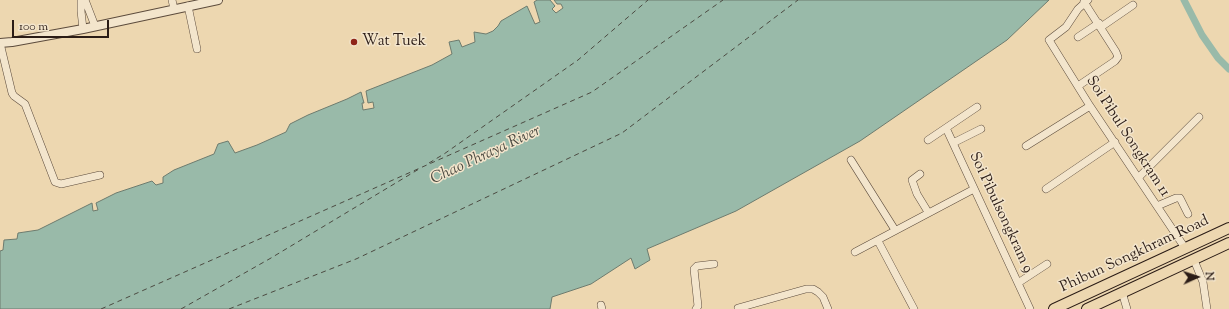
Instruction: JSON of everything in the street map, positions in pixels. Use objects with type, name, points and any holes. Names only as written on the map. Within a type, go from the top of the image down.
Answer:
[{"type":"main road","name":"Phibun Songkhram Road","points":[[1054,309],[1229,228]]},
{"type":"main road","name":"Phibun Songkhram Road","points":[[1087,309],[1229,243]]},
{"type":"street","points":[[81,0],[83,29]]},
{"type":"street","points":[[85,0],[95,26]]},
{"type":"street","points":[[172,0],[174,9]]},
{"type":"street","points":[[100,175],[61,184],[55,182],[25,104],[14,96],[12,92],[0,43],[83,29],[218,0]]},
{"type":"street","points":[[1078,86],[1115,61],[1118,57],[1086,1]]},
{"type":"street","name":"Soi Pibul Songkram 11","points":[[1086,1],[1078,9],[1066,27],[1049,40],[1090,106],[1185,248]]},
{"type":"street","points":[[1078,37],[1133,5]]},
{"type":"street","points":[[188,6],[197,49]]},
{"type":"street","points":[[1026,146],[1090,106]]},
{"type":"street","points":[[928,140],[977,108]]},
{"type":"street","points":[[1138,178],[1199,117]]},
{"type":"street","name":"Soi Pibulsongkram 9","points":[[946,128],[1030,309]]},
{"type":"street","points":[[953,143],[981,129]]},
{"type":"street","points":[[1046,189],[1115,142]]},
{"type":"street","points":[[851,160],[896,230]]},
{"type":"street","points":[[920,174],[912,180],[928,212]]},
{"type":"street","points":[[855,252],[974,189]]},
{"type":"street","points":[[1157,206],[1176,198],[1180,198],[1188,214]]},
{"type":"street","points":[[878,240],[914,309]]},
{"type":"street","points":[[1194,260],[1203,282],[1207,309]]},
{"type":"street","points":[[696,309],[698,306],[694,269],[697,266],[714,264]]},
{"type":"street","points":[[1018,283],[1047,264]]},
{"type":"street","points":[[738,308],[806,289],[813,289],[823,297],[828,309]]},
{"type":"street","points":[[1122,292],[1127,309]]},
{"type":"water","name":"Chao Phraya River","points":[[537,0],[550,0],[555,6],[552,9],[556,13],[563,8],[561,4],[557,4],[554,0],[1049,0],[1007,40],[860,141],[736,211],[647,249],[650,260],[635,269],[631,258],[591,284],[552,297],[550,309],[0,309],[0,251],[3,250],[4,240],[17,239],[18,233],[38,230],[92,203],[93,211],[98,210],[96,203],[116,193],[152,181],[156,185],[163,183],[163,177],[174,170],[214,154],[218,144],[228,141],[235,153],[257,145],[286,132],[290,124],[361,92],[364,103],[362,103],[363,110],[374,108],[373,102],[368,103],[366,91],[432,65],[452,54],[449,42],[459,40],[462,47],[475,42],[474,32],[486,34],[493,31],[501,21],[527,6],[535,24],[540,22],[534,2]]},
{"type":"waterway","points":[[1184,0],[1202,35],[1218,58],[1229,69]]},
{"type":"ferry route","points":[[429,163],[578,60],[648,0]]},
{"type":"ferry route","points":[[101,309],[592,92],[723,0]]},
{"type":"ferry route","points":[[229,309],[356,259],[622,133],[798,0]]},
{"type":"ferry route","points":[[181,309],[271,258],[419,169]]},
{"type":"place","name":"Wat Tuek","points":[[354,42]]}]
